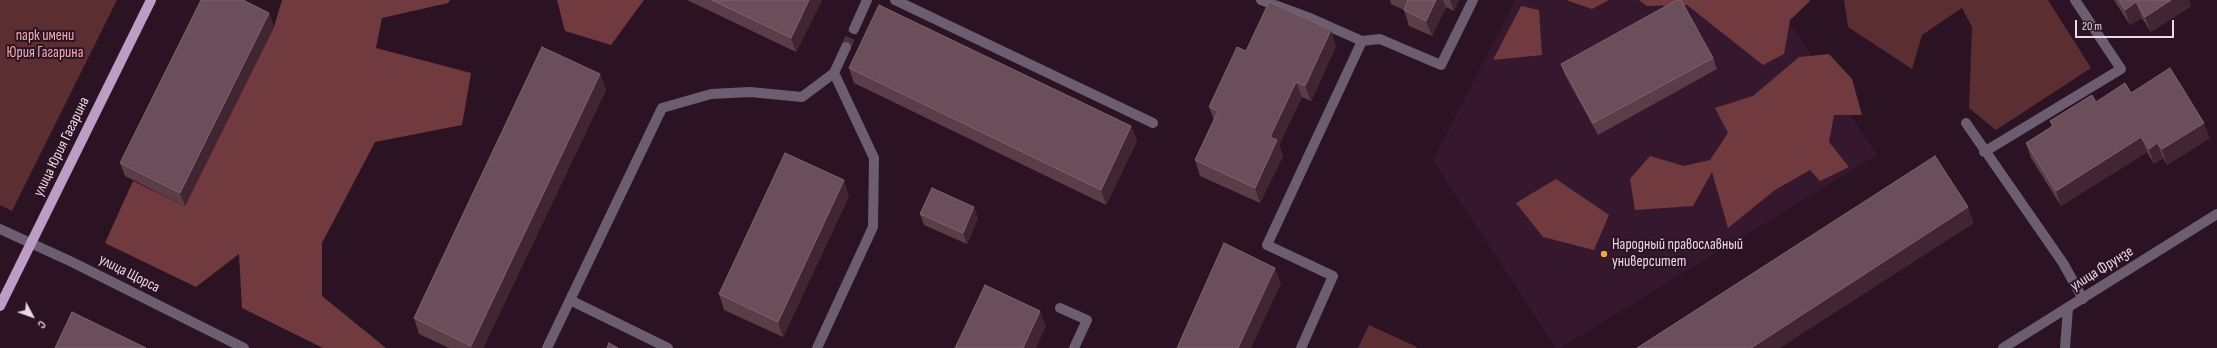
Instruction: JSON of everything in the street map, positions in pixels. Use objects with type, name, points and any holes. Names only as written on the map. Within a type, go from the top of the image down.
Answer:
[{"type":"main road","name":"улица Юрия Гагарина","points":[[0,306],[150,0]]},
{"type":"street","points":[[854,29],[867,0]]},
{"type":"street","points":[[895,0],[1153,122]]},
{"type":"street","points":[[1261,0],[1310,18],[1362,41],[1380,39],[1441,64],[1473,0]]},
{"type":"street","points":[[1984,152],[2121,69],[2075,0]]},
{"type":"street","points":[[1301,348],[1333,276],[1267,245],[1362,41]]},
{"type":"street","points":[[547,348],[662,108],[711,94],[750,92],[802,98],[834,73],[846,47]]},
{"type":"street","points":[[817,348],[873,227],[874,158],[834,73]]},
{"type":"street","points":[[1966,123],[1984,152],[2063,263],[2083,299]]},
{"type":"street","name":"улица Фрунзе","points":[[2003,348],[2217,214]]},
{"type":"street","name":"улица Щорса","points":[[0,229],[32,243],[244,348]]},
{"type":"street","points":[[570,300],[668,348]]},
{"type":"street","points":[[1060,308],[1087,320],[1074,348]]},
{"type":"street","points":[[2065,348],[2068,308]]},
{"type":"shaded area","points":[[282,0],[450,0],[448,3],[382,18],[376,48],[471,73],[462,125],[375,142],[322,243],[322,296],[386,348],[323,348],[242,308],[239,254],[196,287],[105,243],[133,181],[185,206],[274,27]]},
{"type":"shaded area","points":[[557,0],[644,0],[611,45],[565,31]]},
{"type":"shaded area","name":"Народный православный университет","points":[[1515,0],[1775,0],[1877,155],[1560,348],[1556,348],[1433,160]]},
{"type":"shaded area","points":[[1566,0],[1609,0],[1592,9]]},
{"type":"shaded area","points":[[1639,0],[1810,1],[1790,20],[1784,54],[1763,65],[1687,5],[1647,6]]},
{"type":"shaded area","points":[[1521,6],[1539,10],[1542,55],[1493,60]]},
{"type":"shaded area","points":[[1829,54],[1852,79],[1862,115],[1834,115],[1829,142],[1849,167],[1820,181],[1810,170],[1775,190],[1728,228],[1712,172],[1693,206],[1635,210],[1630,179],[1650,156],[1684,166],[1710,160],[1728,133],[1715,108],[1753,96],[1799,57]]},
{"type":"shaded area","points":[[1556,179],[1609,215],[1594,250],[1543,237],[1516,203]]},
{"type":"green space","name":"парк имени Юрия Гагарина","points":[[0,0],[117,0],[12,211],[0,205]]},
{"type":"green space","points":[[1844,0],[2048,0],[2091,68],[1996,130],[1969,108],[1972,27],[1962,8],[1922,35],[1912,69],[1848,27]]},
{"type":"green space","points":[[1369,325],[1417,347],[1358,348]]},
{"type":"building","points":[[201,0],[243,0],[269,13],[180,193],[120,163]]},
{"type":"building","points":[[712,0],[809,0],[791,38]]},
{"type":"building","points":[[1408,0],[1436,0],[1426,21],[1404,10]]},
{"type":"building","points":[[1677,0],[1681,0],[1713,58],[1593,123],[1561,64]]},
{"type":"building","points":[[2119,0],[2171,0],[2145,17],[2136,2],[2125,10]]},
{"type":"building","points":[[1269,2],[1331,30],[1305,86],[1296,82],[1270,137],[1277,140],[1255,188],[1195,160],[1218,111],[1209,107],[1237,47],[1246,51]]},
{"type":"building","points":[[879,5],[1131,126],[1101,190],[849,68]]},
{"type":"building","points":[[542,47],[600,74],[471,346],[414,318]]},
{"type":"building","points":[[2170,68],[2204,123],[2162,149],[2157,143],[2149,149],[2141,137],[2056,191],[2026,143],[2053,126],[2050,121],[2092,95],[2096,102],[2125,83],[2131,93]]},
{"type":"building","points":[[785,153],[844,180],[778,322],[719,294]]},
{"type":"building","points":[[1935,156],[1968,207],[1751,348],[1637,348]]},
{"type":"building","points":[[932,188],[974,207],[963,233],[920,214]]},
{"type":"building","points":[[1224,243],[1275,268],[1238,348],[1177,348]]},
{"type":"building","points":[[985,285],[1040,311],[1023,348],[955,348]]},
{"type":"building","points":[[72,312],[146,348],[55,348]]},
{"type":"building","points":[[609,343],[618,348],[607,348]]},
{"type":"tunnel","points":[[846,47],[854,29]]},
{"type":"place","name":"Народный православный университет","points":[[1604,254]]}]
